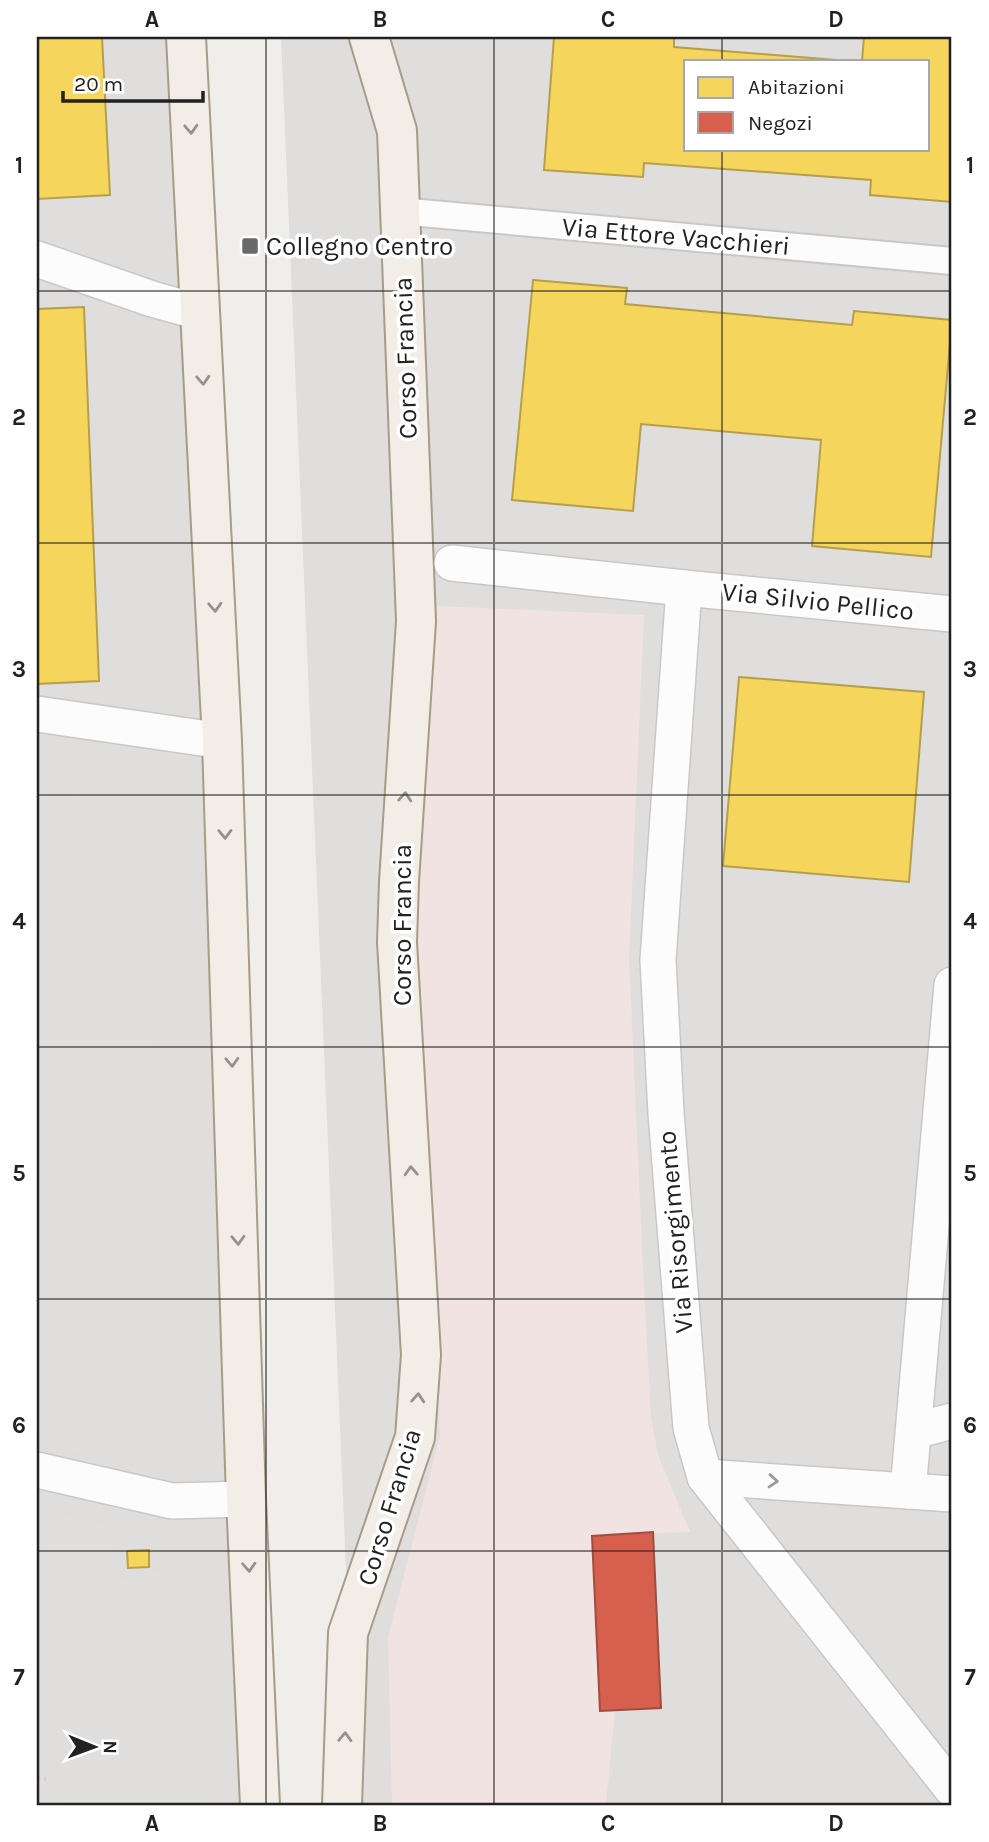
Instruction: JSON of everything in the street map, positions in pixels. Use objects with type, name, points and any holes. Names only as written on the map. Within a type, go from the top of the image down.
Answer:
[{"type":"main road","points":[[186,37],[222,741],[246,1499],[260,1805]]},
{"type":"main road","name":"Corso Francia","points":[[342,1805],[348,1633],[415,1437],[421,1355],[397,942],[416,621],[397,131],[369,37]]},
{"type":"street","name":"Via Ettore Vacchieri","points":[[399,211],[952,261]]},
{"type":"street","points":[[37,259],[152,299],[199,312]]},
{"type":"street","points":[[452,563],[684,588]]},
{"type":"street","name":"Via Silvio Pellico","points":[[684,588],[952,614]]},
{"type":"street","name":"Via Risorgimento","points":[[684,588],[658,960],[666,1113],[691,1428],[705,1477],[952,1789]]},
{"type":"street","points":[[45,715],[222,741]]},
{"type":"street","points":[[908,1491],[952,985]]},
{"type":"street","points":[[914,1431],[952,1421]]},
{"type":"street","points":[[37,1470],[172,1501],[246,1499]]},
{"type":"street","points":[[705,1477],[952,1494]]},
{"type":"path","points":[[37,1779],[46,1779]]},
{"type":"shaded area","points":[[37,37],[178,37],[256,1805],[37,1805]]},
{"type":"shaded area","points":[[281,37],[952,37],[952,1805],[356,1805]]},
{"type":"shaded area","points":[[437,606],[644,615],[629,958],[643,1268],[651,1417],[658,1455],[690,1532],[592,1536],[601,1711],[615,1710],[606,1805],[392,1805],[388,1637],[440,1436],[409,858],[429,730]]},
{"type":"shaded area","points":[[137,748],[167,1391],[81,1454],[39,1432],[37,788],[57,806]]},
{"type":"shaded area","points":[[44,1510],[110,1527],[113,1582],[190,1563],[200,1805],[62,1805],[52,1605]]},
{"type":"building: Abitazioni","points":[[37,37],[102,37],[110,195],[37,199]]},
{"type":"building: Abitazioni","points":[[554,37],[674,37],[674,47],[836,60],[684,60],[684,150],[930,150],[930,60],[862,60],[864,37],[952,37],[952,202],[870,195],[871,180],[644,163],[643,177],[544,170]]},
{"type":"building: Abitazioni","points":[[533,280],[627,288],[625,304],[852,325],[854,311],[952,320],[931,557],[812,546],[821,440],[641,424],[633,511],[512,500]]},
{"type":"building: Abitazioni","points":[[84,307],[99,681],[37,684],[37,309]]},
{"type":"building: Abitazioni","points":[[739,677],[924,692],[909,882],[723,866]]},
{"type":"building: Abitazioni","points":[[149,1550],[149,1567],[128,1568],[127,1551]]},
{"type":"building: Negozi","points":[[653,1532],[661,1708],[600,1711],[592,1536]]},
{"type":"place","name":"Collegno Centro","points":[[250,246]]}]
